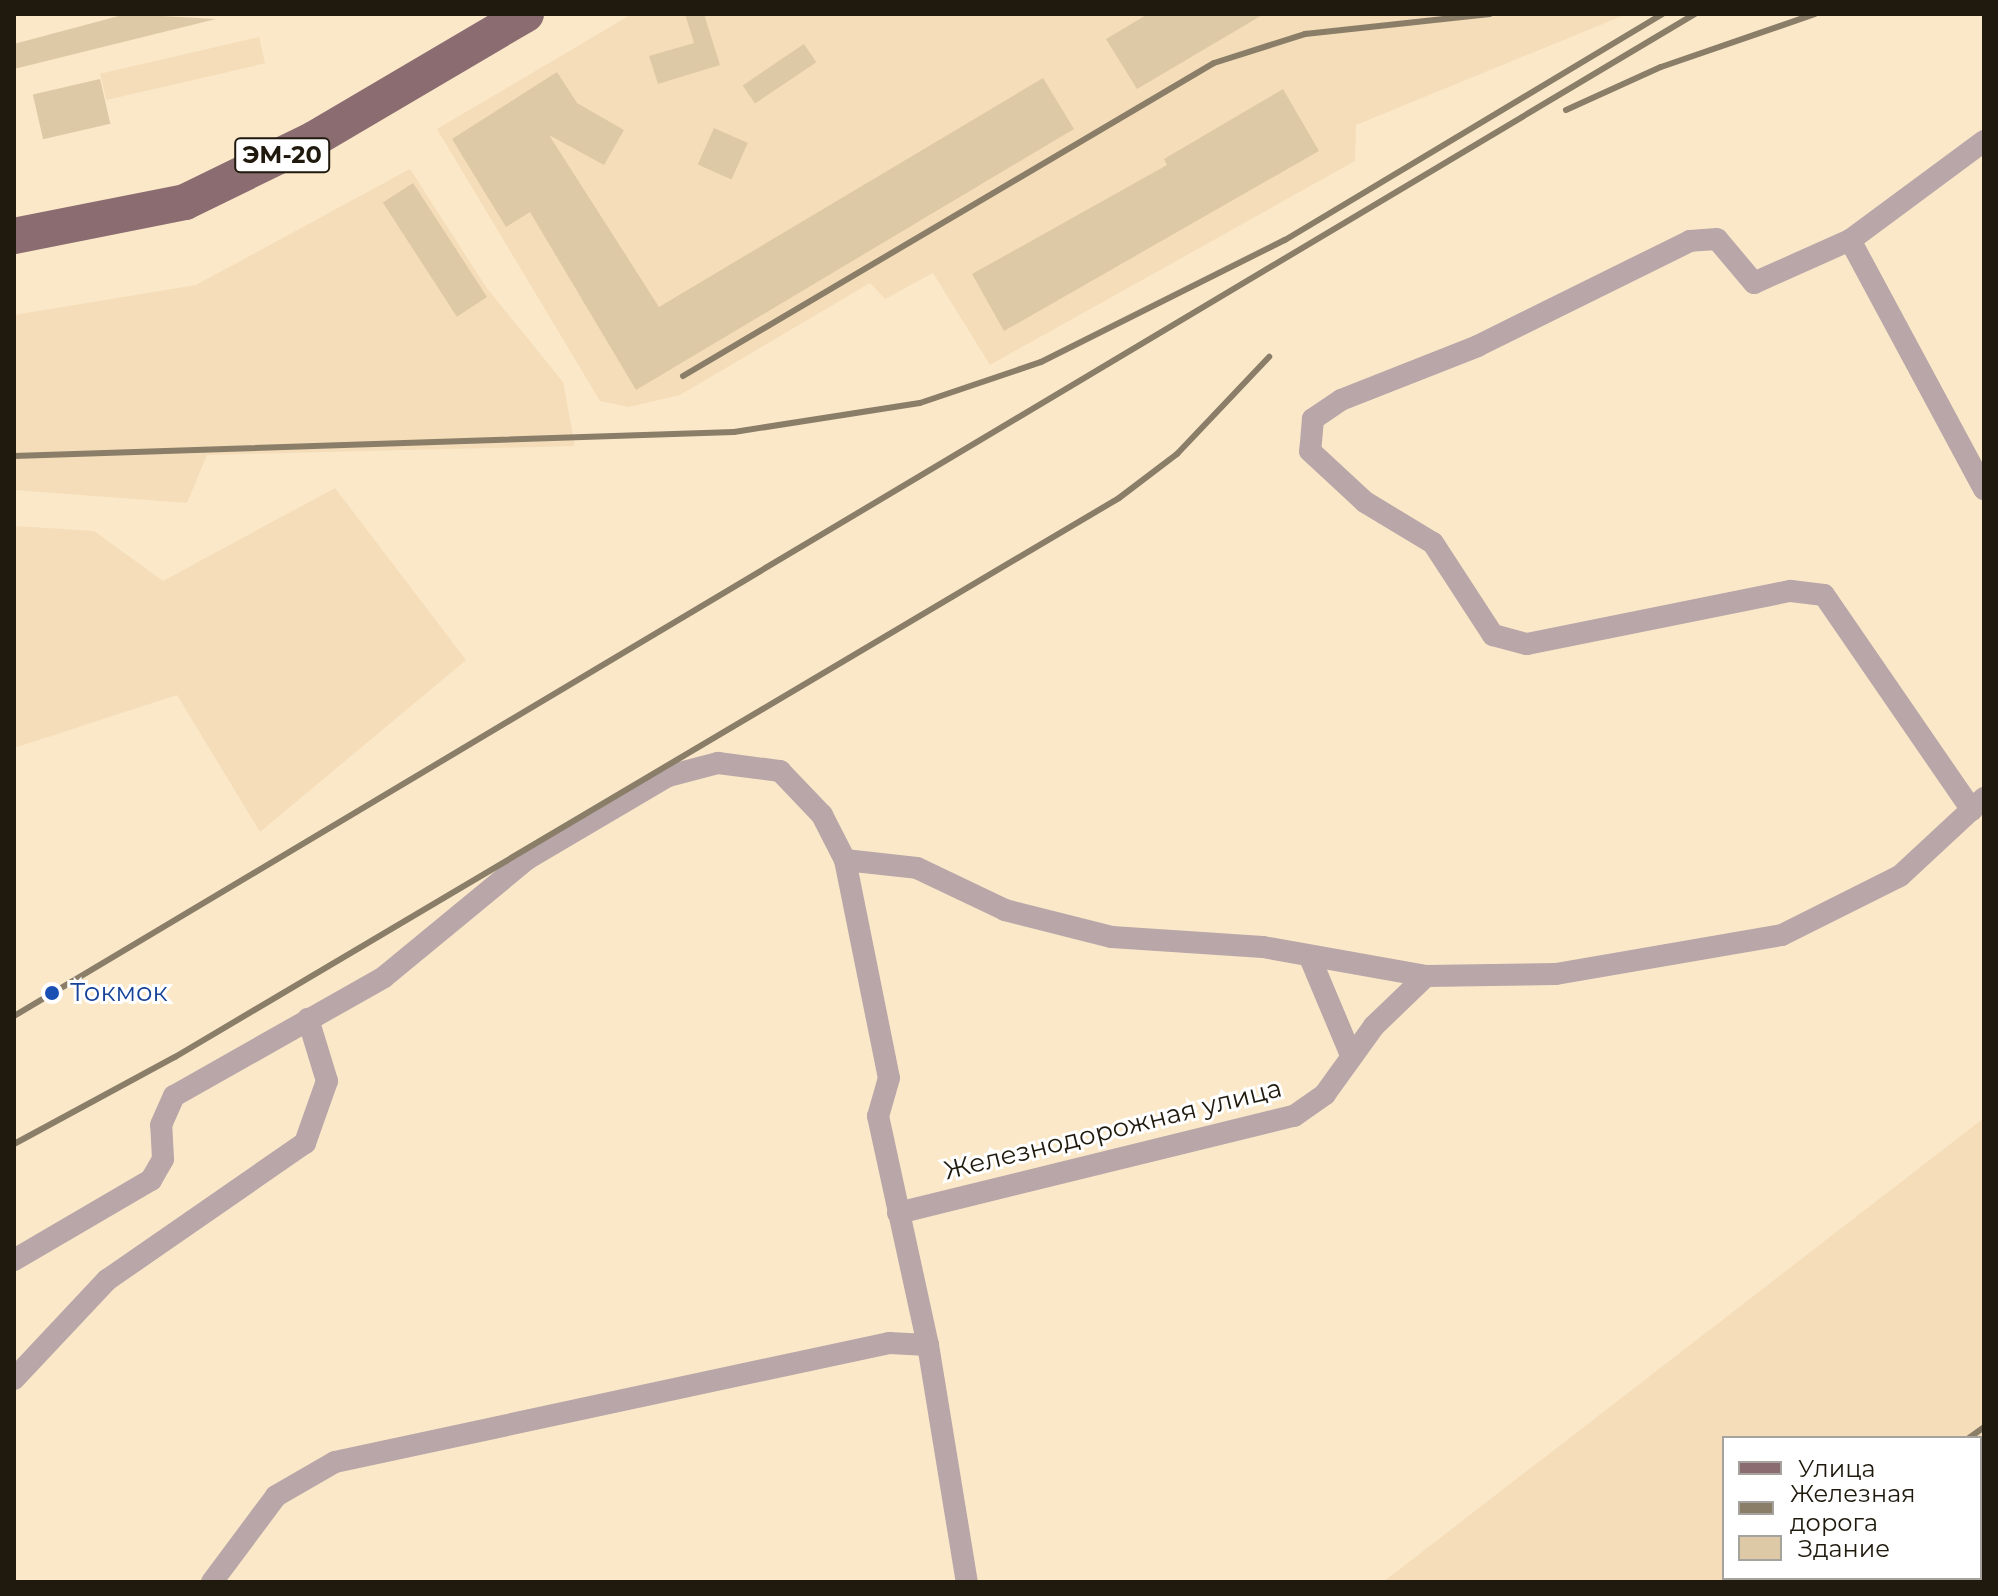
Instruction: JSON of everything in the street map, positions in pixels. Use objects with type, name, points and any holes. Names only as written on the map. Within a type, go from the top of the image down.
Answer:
[{"type":"main road","name":"ЭМ-20","points":[[14,236],[185,202],[314,139],[526,14]]},
{"type":"street","points":[[845,860],[917,868],[1005,910],[1112,937],[1263,947],[1311,960],[1426,976],[1556,974],[1782,935],[1900,876],[1978,804],[1824,595],[1791,591],[1527,644],[1493,635],[1433,543],[1365,502],[1310,451],[1308,432],[1313,419],[1341,400],[1478,346],[1705,237],[1717,239],[1754,283],[1850,240],[1984,141]]},
{"type":"street","points":[[1850,240],[1984,489]]},
{"type":"street","points":[[14,1260],[151,1180],[163,1159],[161,1125],[174,1096],[384,977],[527,859],[668,776],[718,763],[780,771],[822,815],[845,860],[889,1078],[878,1116],[928,1345],[967,1582]]},
{"type":"street","points":[[1311,960],[1351,1055]]},
{"type":"street","name":"Железнодорожная улица","points":[[898,1213],[1294,1116],[1325,1094],[1351,1055],[1426,976]]},
{"type":"street","points":[[14,1379],[107,1280],[305,1143],[327,1081],[308,1019]]},
{"type":"street","points":[[212,1582],[276,1496],[335,1462],[889,1343],[928,1345]]},
{"type":"shaded area","points":[[632,14],[1627,14],[1356,125],[1355,161],[990,365],[933,273],[885,299],[870,283],[680,395],[629,407],[600,401],[437,129]]},
{"type":"shaded area","points":[[259,37],[265,63],[106,100],[100,74]]},
{"type":"shaded area","points":[[410,169],[486,287],[563,382],[575,446],[207,455],[187,503],[14,490],[14,315],[196,285]]},
{"type":"shaded area","points":[[335,488],[466,660],[260,832],[177,695],[14,748],[14,526],[94,531],[163,581]]},
{"type":"shaded area","points":[[1984,1118],[1984,1582],[1383,1582]]},
{"type":"building","points":[[126,14],[216,19],[14,69],[14,44]]},
{"type":"building","points":[[685,14],[704,14],[720,65],[658,84],[649,56],[694,43]]},
{"type":"building","points":[[1148,14],[1264,14],[1137,89],[1106,39]]},
{"type":"building","points":[[804,44],[816,62],[755,104],[743,85]]},
{"type":"building","points":[[557,72],[577,103],[624,130],[604,165],[549,135],[659,307],[1043,78],[1074,129],[636,390],[530,212],[506,227],[452,139]]},
{"type":"building","points":[[100,79],[110,124],[43,139],[33,95]]},
{"type":"building","points":[[1283,89],[1319,151],[1004,331],[972,274],[1167,165],[1164,159]]},
{"type":"building","points":[[714,128],[748,143],[732,180],[698,165]]},
{"type":"building","points":[[413,183],[487,297],[457,317],[383,203]]},
{"type":"railway","points":[[683,376],[1214,63],[1305,34],[1490,14]]},
{"type":"railway","points":[[14,456],[734,432],[920,403],[1041,362],[1285,240],[1663,14]]},
{"type":"railway","points":[[14,1016],[1695,14]]},
{"type":"railway","points":[[1566,110],[1661,67],[1815,14]]},
{"type":"railway","points":[[14,1144],[175,1057],[1119,498],[1177,454],[1269,357]]},
{"type":"railway","points":[[1972,1436],[1984,1427]]},
{"type":"railway","points":[[1769,1582],[1772,1580]]},
{"type":"place","name":"Токмок","points":[[52,993]]}]
